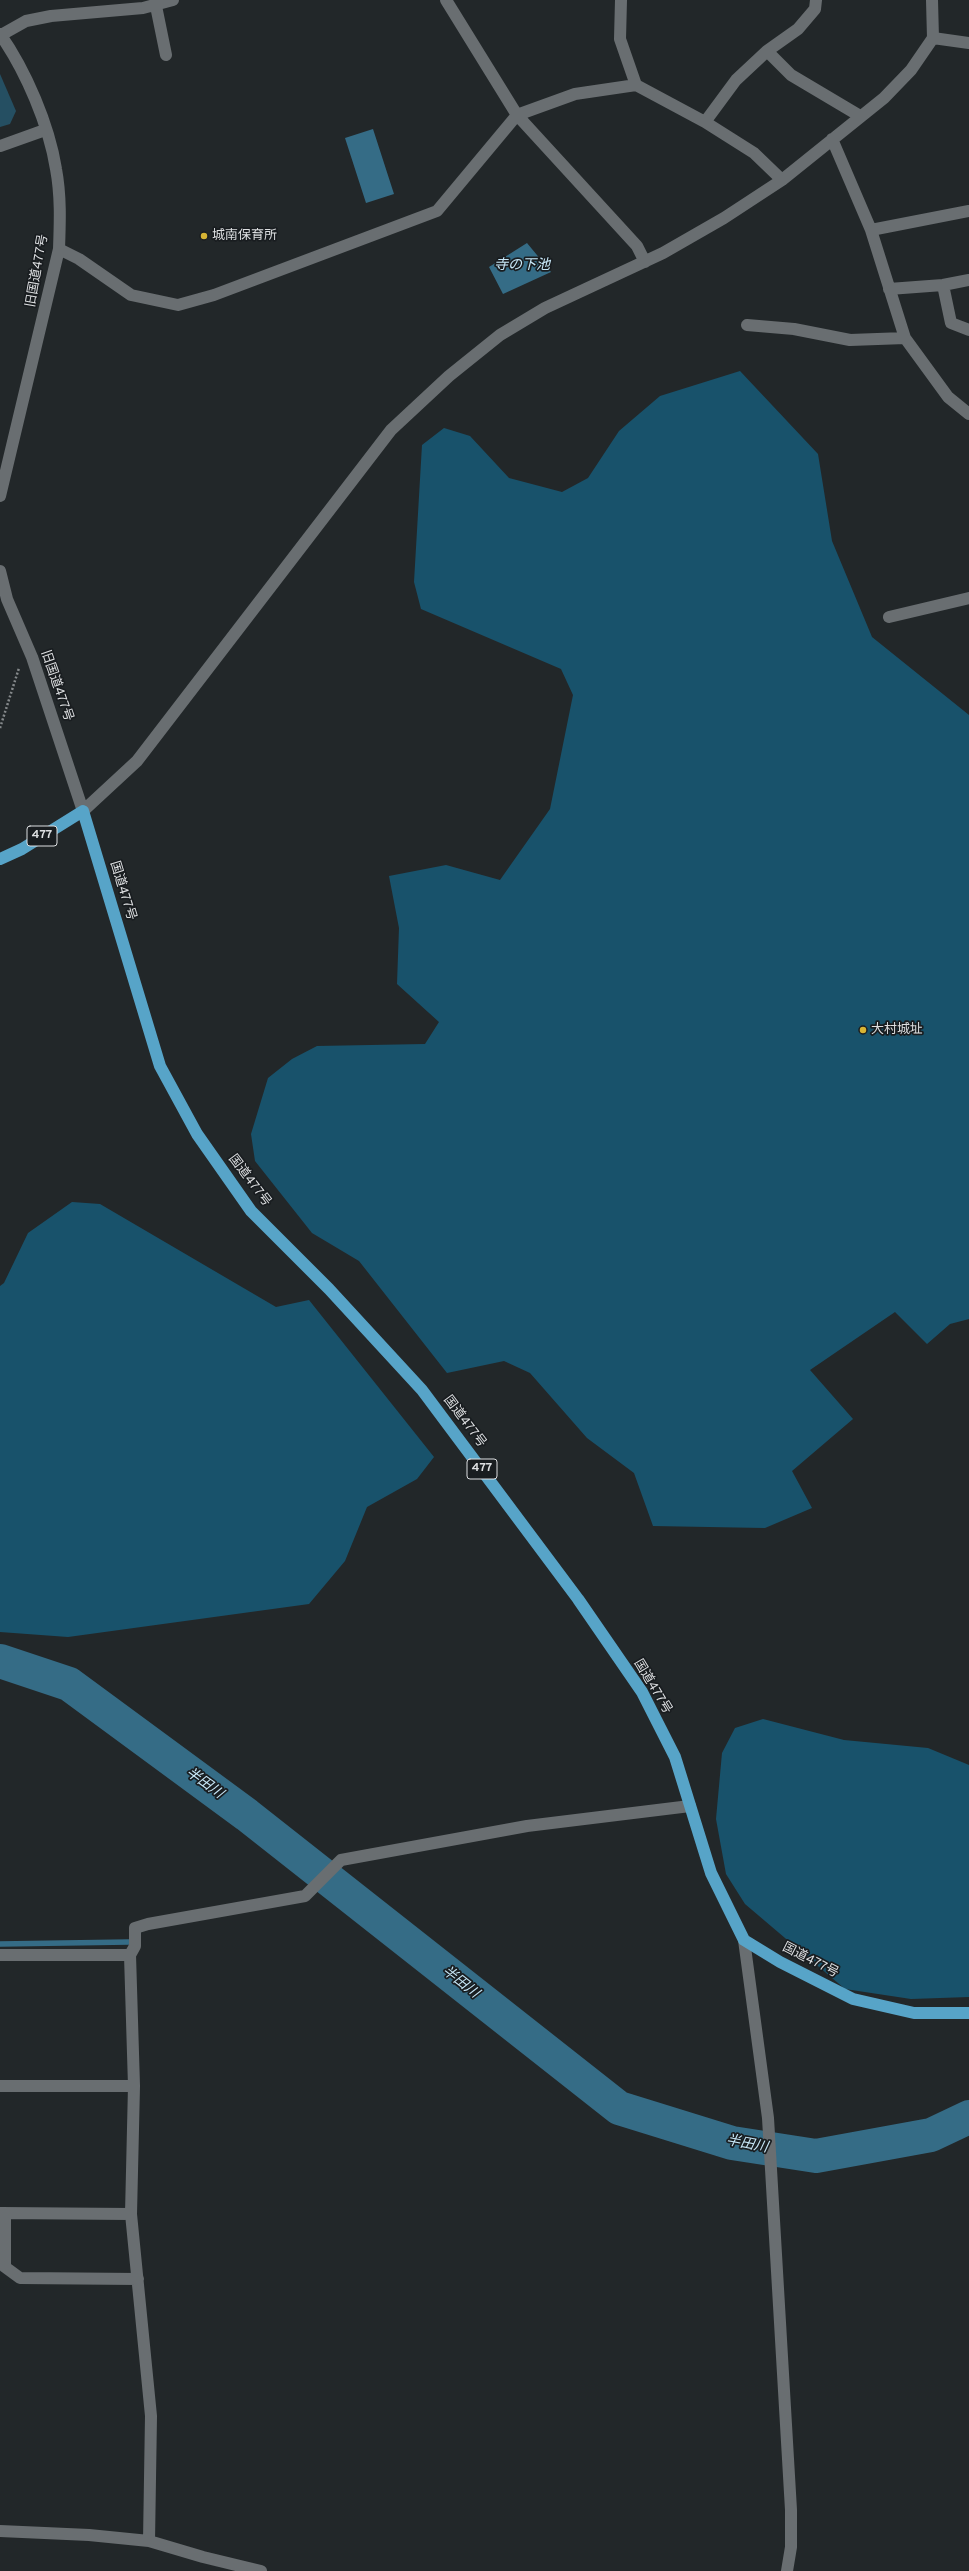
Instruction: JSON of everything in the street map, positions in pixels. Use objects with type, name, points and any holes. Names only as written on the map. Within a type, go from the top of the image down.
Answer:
[{"type":"highway","name":"477","points":[[0,859],[22,849],[83,811]]},
{"type":"highway","name":"国道477号","points":[[83,811],[160,1066],[197,1134],[252,1211],[329,1289],[422,1390],[541,1548],[642,1692],[675,1757],[711,1873],[744,1940],[780,1962],[853,1999],[914,2012],[969,2013]]},
{"type":"street","points":[[0,35],[26,21],[51,16],[173,0]]},
{"type":"street","points":[[446,0],[517,115],[637,246],[645,262]]},
{"type":"street","points":[[621,0],[620,39],[636,85]]},
{"type":"street","points":[[705,122],[736,80],[767,51],[798,29],[815,9],[816,0]]},
{"type":"street","points":[[83,811],[137,761],[391,430],[449,376],[500,335],[545,308],[645,262],[724,218],[782,180],[884,98],[911,70],[933,38],[932,0]]},
{"type":"street","points":[[157,3],[166,56]]},
{"type":"street","name":"旧国道477号","points":[[0,35],[31,90],[45,130],[56,169],[60,208],[59,249],[0,496]]},
{"type":"street","points":[[933,38],[969,43]]},
{"type":"street","points":[[767,51],[791,75],[860,116]]},
{"type":"street","points":[[59,249],[79,259],[131,295],[178,305],[214,296],[437,210],[517,115],[575,94],[636,85],[705,122],[754,153],[782,180]]},
{"type":"street","points":[[0,146],[45,130]]},
{"type":"street","points":[[832,139],[872,230],[905,338],[948,397],[969,414]]},
{"type":"street","points":[[872,230],[969,211]]},
{"type":"street","points":[[889,289],[943,285],[969,280]]},
{"type":"street","points":[[943,285],[952,324],[969,330]]},
{"type":"street","points":[[746,325],[794,328],[850,340],[905,338]]},
{"type":"street","name":"旧国道477号","points":[[0,572],[7,599],[32,657],[83,811]]},
{"type":"street","points":[[889,617],[969,598]]},
{"type":"street","points":[[149,2541],[151,2416],[132,2214],[134,2086],[130,1955],[135,1946],[135,1928],[148,1924],[304,1896],[341,1860],[527,1826],[690,1806]]},
{"type":"street","points":[[744,1940],[768,2118],[770,2174],[791,2510],[791,2547],[787,2571]]},
{"type":"street","points":[[0,1955],[130,1955]]},
{"type":"street","points":[[0,2086],[134,2086]]},
{"type":"street","points":[[132,2214],[3,2214],[5,2267],[20,2278],[138,2279]]},
{"type":"street","points":[[0,2531],[89,2535],[149,2541],[203,2558],[261,2571]]},
{"type":"path","points":[[0,728],[17,669],[32,657]]},
{"type":"shaded area","points":[[0,74],[16,111],[10,124],[0,127]]},
{"type":"shaded area","points":[[740,371],[818,454],[832,541],[872,637],[969,715],[969,1319],[950,1324],[927,1344],[895,1312],[810,1370],[853,1419],[792,1471],[812,1508],[765,1528],[653,1526],[634,1473],[587,1438],[530,1373],[504,1361],[447,1373],[359,1261],[312,1233],[255,1161],[251,1134],[268,1078],[292,1059],[317,1046],[425,1044],[439,1022],[397,984],[399,928],[389,876],[446,865],[500,880],[550,809],[573,695],[561,669],[421,609],[414,582],[422,445],[444,428],[470,436],[509,478],[562,492],[588,478],[619,431],[660,396]]},
{"type":"shaded area","points":[[72,1202],[100,1204],[276,1307],[309,1300],[434,1457],[417,1479],[367,1507],[345,1561],[309,1604],[68,1637],[0,1632],[0,1286],[4,1283],[28,1233]]},
{"type":"shaded area","points":[[763,1719],[844,1740],[928,1748],[969,1765],[969,1997],[911,1999],[845,1989],[745,1904],[726,1874],[716,1819],[722,1753],[735,1728]]},
{"type":"water","points":[[373,129],[394,194],[366,203],[345,138]]},
{"type":"water","name":"寺の下池","points":[[527,243],[551,272],[503,294],[489,267]]},
{"type":"waterway","name":"半田川","points":[[0,1661],[69,1684],[247,1815],[619,2108],[732,2143],[816,2156],[931,2135],[969,2117]]},
{"type":"waterway","points":[[0,1944],[129,1942]]},
{"type":"place","name":"城南保育所","points":[[204,236]]},
{"type":"place","name":"大村城址","points":[[863,1030]]}]
